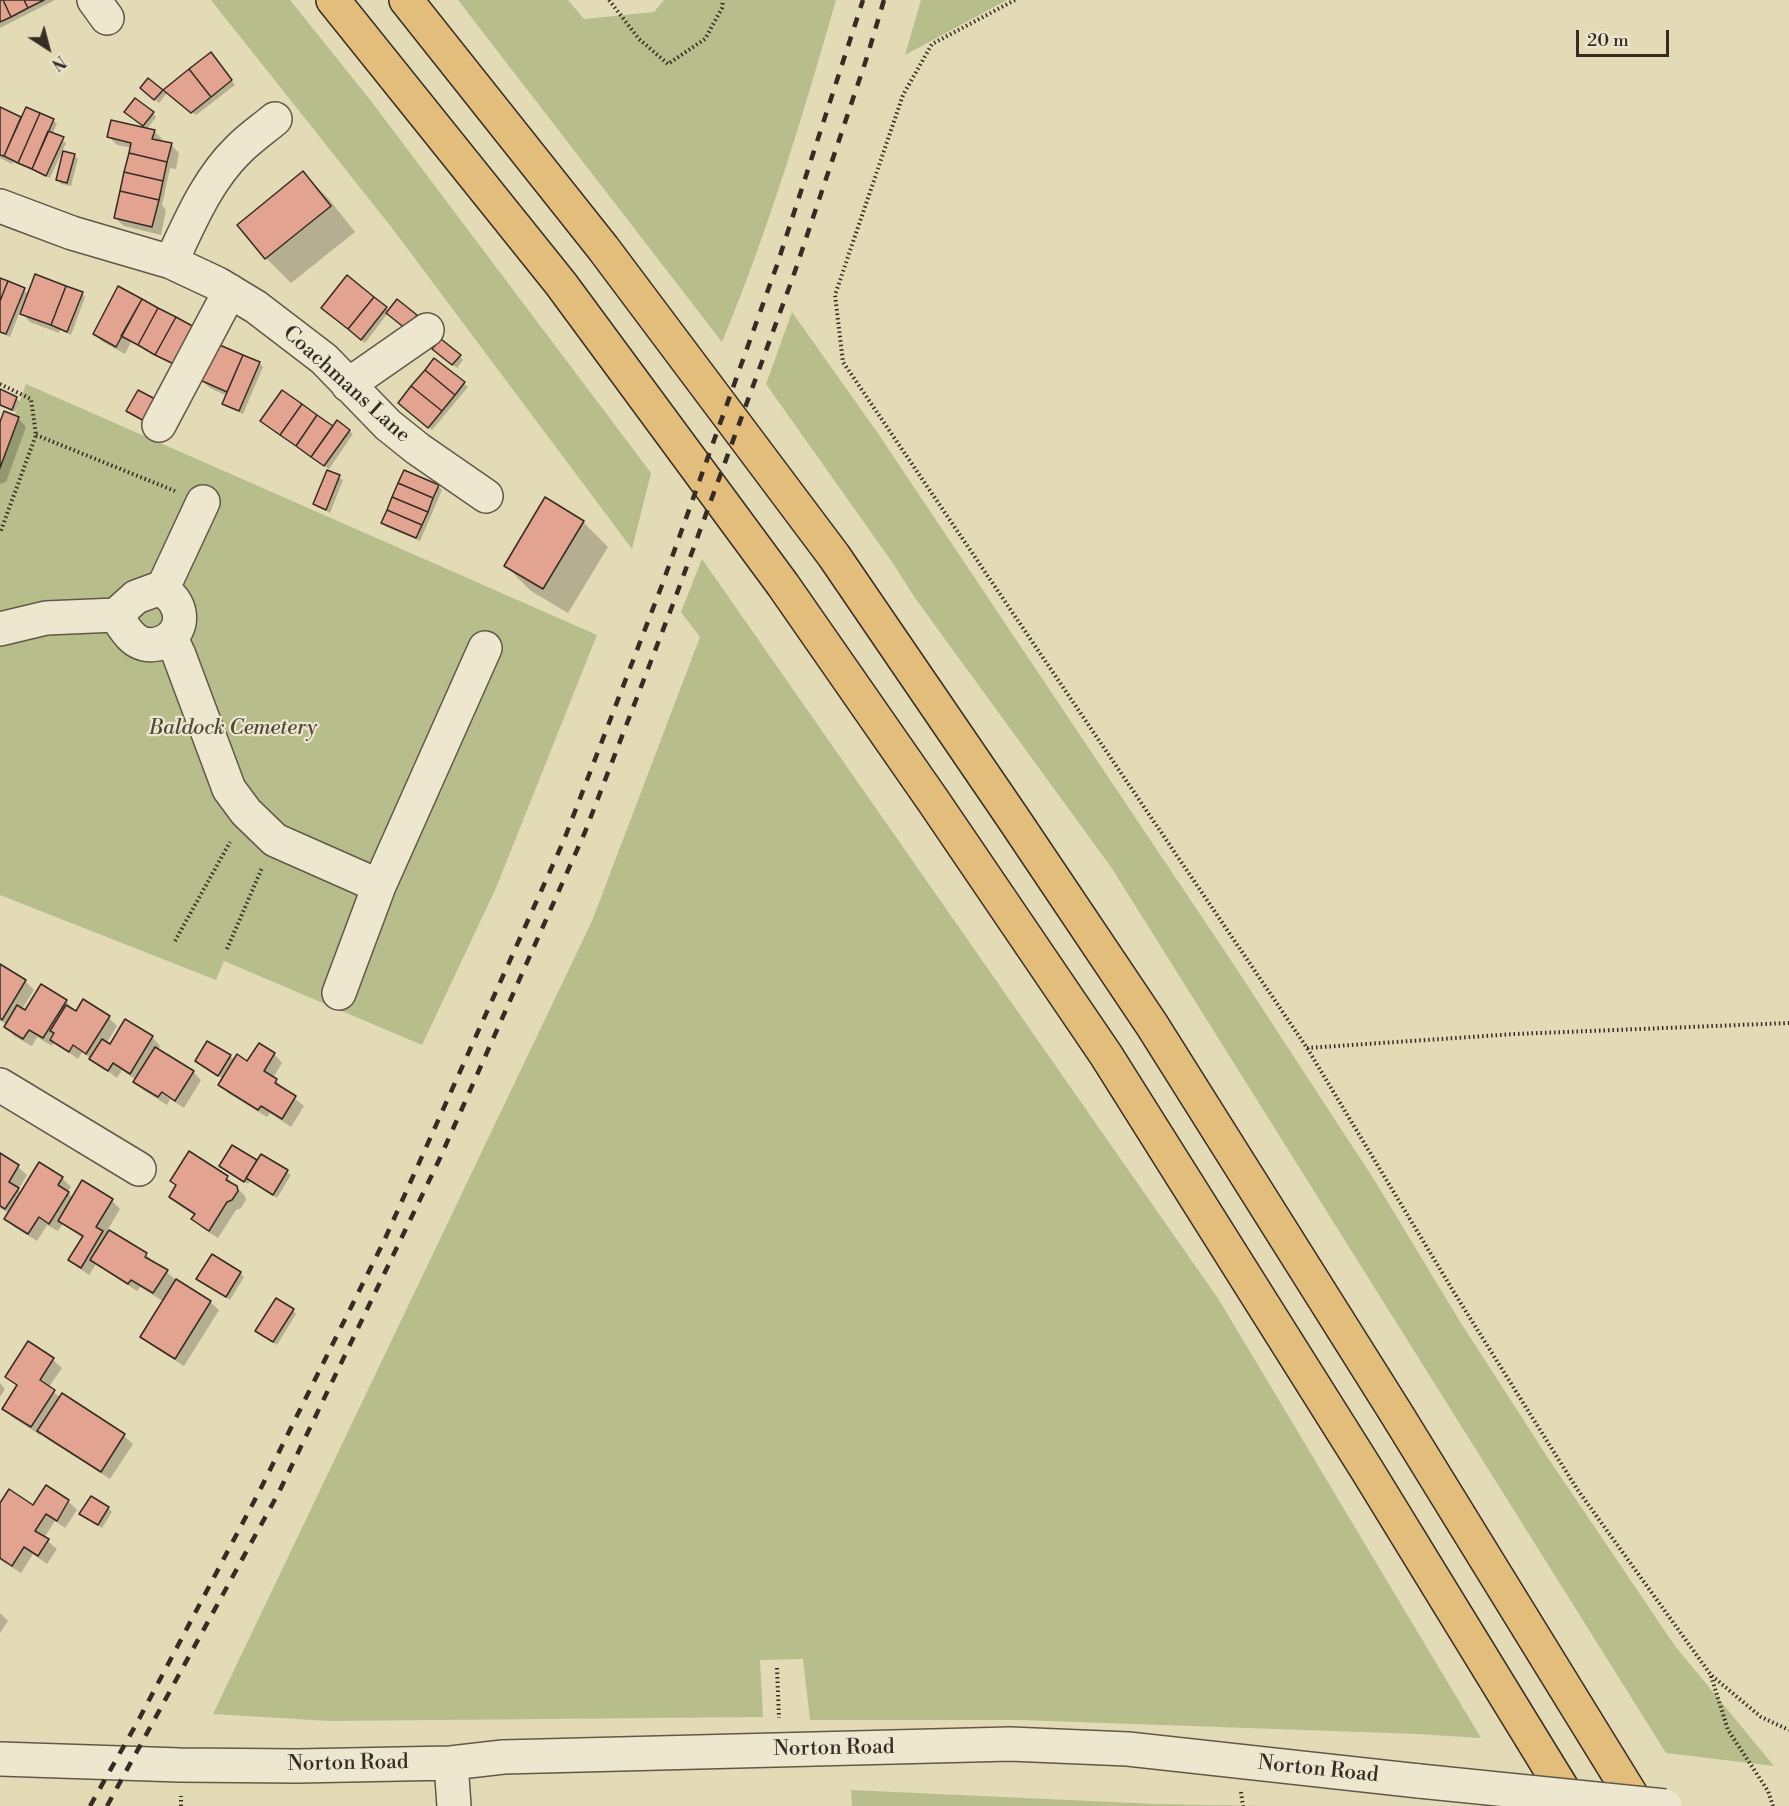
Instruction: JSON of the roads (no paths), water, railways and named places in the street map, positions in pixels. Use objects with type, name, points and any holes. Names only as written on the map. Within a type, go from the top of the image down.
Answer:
[{"type":"highway","points":[[333,0],[561,284],[783,585],[934,802],[1106,1055],[1367,1470],[1573,1806]]},
{"type":"highway","points":[[406,0],[603,248],[834,556],[973,759],[1152,1025],[1396,1413],[1638,1806]]},
{"type":"street","points":[[171,262],[201,199],[222,168],[239,148],[276,119]]},
{"type":"street","name":"Coachmans Lane","points":[[0,206],[72,233],[171,262],[230,291],[256,307],[324,359],[388,425],[418,449],[486,496]]},
{"type":"street","points":[[159,425],[230,291]]},
{"type":"street","points":[[348,385],[427,330]]},
{"type":"street","points":[[162,590],[203,502]]},
{"type":"street","points":[[0,629],[46,618],[116,615],[136,597],[155,590],[162,590],[173,598],[177,606],[178,628],[171,638],[153,646],[142,645],[126,631],[116,615]]},
{"type":"street","points":[[171,638],[180,655],[229,789],[246,812],[274,840],[379,886]]},
{"type":"street","points":[[339,993],[379,886],[485,648]]},
{"type":"street","points":[[0,1085],[140,1169]]},
{"type":"street","name":"Norton Road","points":[[0,1759],[297,1766],[450,1763],[502,1757],[1010,1744],[1116,1749],[1665,1806]]},
{"type":"street","points":[[450,1763],[454,1806]]},
{"type":"railway","points":[[90,1806],[138,1721],[259,1492],[384,1241],[564,840],[662,585],[777,265],[863,0]]},
{"type":"railway","points":[[107,1806],[279,1492],[440,1158],[585,832],[673,604],[793,277],[884,0]]},
{"type":"park label","name":"Baldock Cemetery","points":[[233,729]]}]
